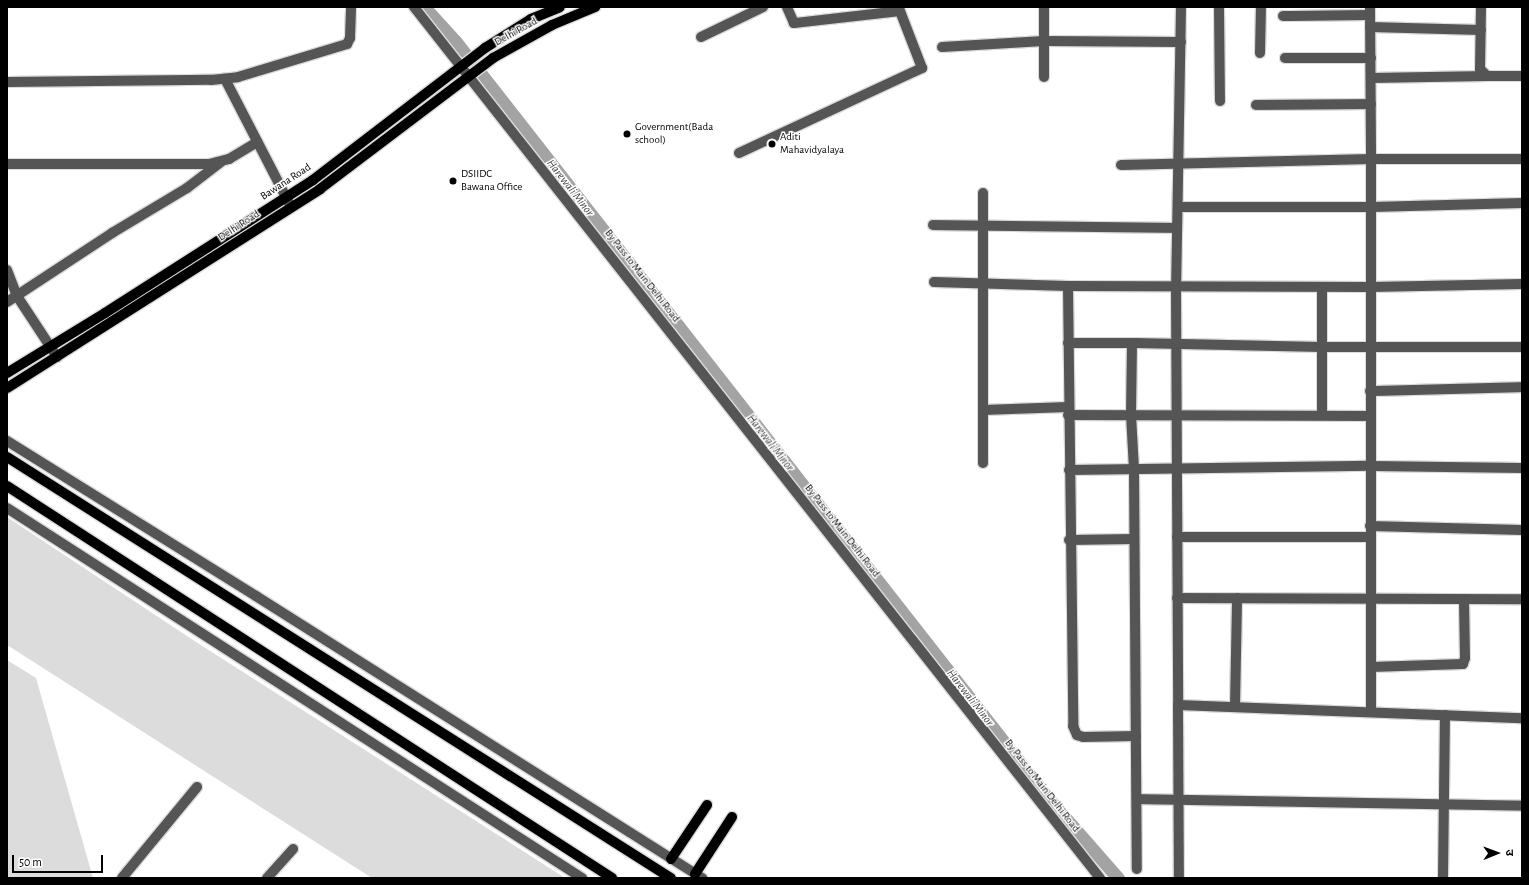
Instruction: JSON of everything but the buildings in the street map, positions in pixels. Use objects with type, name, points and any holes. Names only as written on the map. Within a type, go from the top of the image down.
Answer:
[{"type":"main road","points":[[523,41],[515,30],[531,20],[560,7]]},
{"type":"main road","name":"Delhi Road","points":[[7,388],[320,190],[471,73],[493,58],[552,26],[595,7]]},
{"type":"main road","name":"Bawana Road","points":[[7,373],[51,347],[286,198],[340,159],[485,48],[515,30]]},
{"type":"main road","points":[[340,159],[347,169]]},
{"type":"main road","points":[[7,457],[671,878]]},
{"type":"main road","points":[[7,486],[612,878]]},
{"type":"main road","points":[[671,859],[707,805]]},
{"type":"main road","points":[[699,876],[732,818]]},
{"type":"street","points":[[7,82],[225,79],[238,77],[347,44],[350,38],[351,7]]},
{"type":"street","name":"By Pass to Main Delhi Road","points":[[414,7],[464,64],[1100,878]]},
{"type":"street","points":[[701,37],[763,7]]},
{"type":"street","points":[[739,153],[922,68],[900,11],[794,23],[787,7]]},
{"type":"street","points":[[1044,7],[1044,77]]},
{"type":"street","points":[[1179,878],[1176,287],[1181,7]]},
{"type":"street","points":[[1219,7],[1220,101]]},
{"type":"street","points":[[1260,53],[1261,7]]},
{"type":"street","points":[[1482,7],[1480,69],[1487,76]]},
{"type":"street","points":[[1283,16],[1370,11],[1372,159],[1370,347],[1371,712]]},
{"type":"street","points":[[1370,27],[1481,30]]},
{"type":"street","points":[[942,47],[1044,41],[1181,42]]},
{"type":"street","points":[[1285,58],[1370,58]]},
{"type":"street","points":[[1371,78],[1522,76]]},
{"type":"street","points":[[225,79],[292,207]]},
{"type":"street","points":[[1256,105],[1371,104]]},
{"type":"street","points":[[7,302],[112,233],[187,188],[221,162],[257,142]]},
{"type":"street","points":[[1121,165],[1372,159],[1522,159]]},
{"type":"street","points":[[7,164],[209,164],[221,162]]},
{"type":"street","points":[[982,194],[983,463]]},
{"type":"street","points":[[1178,207],[1372,207],[1522,203]]},
{"type":"street","points":[[932,225],[1177,228]]},
{"type":"street","points":[[7,270],[17,296],[57,357]]},
{"type":"street","points":[[934,282],[983,285],[1371,288],[1522,284]]},
{"type":"street","points":[[1068,286],[1068,411],[1073,726],[1074,732],[1082,737],[1136,736]]},
{"type":"street","points":[[1322,287],[1322,415]]},
{"type":"street","points":[[1068,343],[1322,347],[1522,346]]},
{"type":"street","points":[[1132,343],[1131,415],[1134,469],[1137,869]]},
{"type":"street","points":[[1370,390],[1522,387]]},
{"type":"street","points":[[983,410],[1068,411],[1131,415],[1370,416]]},
{"type":"street","points":[[7,442],[256,596],[699,876]]},
{"type":"street","points":[[1069,470],[1371,466],[1522,468]]},
{"type":"street","points":[[7,508],[582,878]]},
{"type":"street","points":[[1177,537],[1522,530]]},
{"type":"street","points":[[1070,540],[1134,539]]},
{"type":"street","points":[[1177,598],[1522,599]]},
{"type":"street","points":[[1235,706],[1238,598]]},
{"type":"street","points":[[1371,667],[1463,664],[1465,658],[1464,599]]},
{"type":"street","points":[[1178,704],[1522,718]]},
{"type":"street","points":[[1443,878],[1445,715]]},
{"type":"street","points":[[122,878],[197,787]]},
{"type":"street","points":[[1137,799],[1522,806]]},
{"type":"street","points":[[267,878],[293,849]]},
{"type":"shaded area","points":[[7,517],[193,640],[565,878],[372,878],[7,645]]},
{"type":"shaded area","points":[[7,660],[36,678],[93,878],[7,878]]},
{"type":"waterway","name":"Harewali Minor","points":[[424,7],[456,42],[1047,797],[1118,878]]},
{"type":"place","name":"Government(Bada school)","points":[[627,134]]},
{"type":"place","name":"Aditi Mahavidyalaya","points":[[772,144]]},
{"type":"place","name":"DSIIDC Bawana Office","points":[[453,181]]}]
